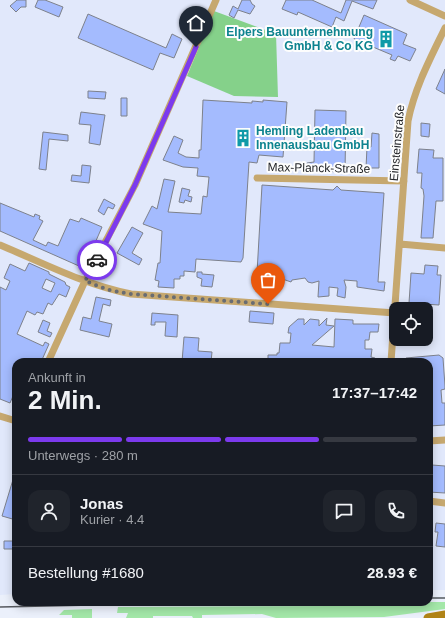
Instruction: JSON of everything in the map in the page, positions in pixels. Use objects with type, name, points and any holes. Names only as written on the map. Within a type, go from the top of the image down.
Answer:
[{"type":"main road","points":[[428,618],[445,615]]},
{"type":"street","points":[[50,358],[85,281],[135,185],[216,0]]},
{"type":"street","points":[[410,0],[445,16]]},
{"type":"street","name":"Einsteinstraße","points":[[395,302],[408,121],[412,99],[418,83],[445,28]]},
{"type":"street","name":"Max-Planck-Straße","points":[[257,178],[404,181]]},
{"type":"street","points":[[400,244],[445,248]]},
{"type":"street","points":[[0,245],[109,290],[131,294],[389,313]]},
{"type":"street","name":"Einsteinstraße","points":[[391,358],[392,346]]},
{"type":"street","points":[[0,416],[12,420]]},
{"type":"street","points":[[433,441],[445,440]]},
{"type":"street","points":[[433,501],[445,502]]},
{"type":"shaded area","points":[[0,0],[445,0],[445,590],[433,590],[433,358],[12,358],[12,594],[0,595]]},
{"type":"green space","points":[[214,11],[276,34],[278,97],[234,96],[187,76]]},
{"type":"green space","points":[[433,602],[445,602],[445,609],[384,617],[276,618],[262,614],[202,615],[202,618],[193,618],[192,616],[153,616],[153,618],[126,618],[128,613],[117,613],[118,607],[433,606]]},
{"type":"green space","points":[[92,609],[92,618],[72,618],[72,615],[59,615],[64,610]]},
{"type":"building","points":[[17,0],[26,0],[26,7],[21,7],[16,12],[10,6]]},
{"type":"building","points":[[38,0],[45,0],[63,7],[59,17],[35,7]]},
{"type":"building","points":[[242,0],[250,0],[255,6],[250,14],[238,10],[234,18],[229,15],[233,6],[238,9]]},
{"type":"building","points":[[286,0],[312,0],[341,13],[346,0],[377,0],[373,9],[352,1],[344,21],[336,17],[332,27],[298,12],[297,15],[282,9]]},
{"type":"building","points":[[88,14],[166,48],[172,34],[182,39],[174,58],[160,53],[153,70],[78,38]]},
{"type":"building","name":"Elpers Bauunternehmung GmbH & Co KG","points":[[364,15],[407,34],[403,44],[416,49],[410,61],[398,56],[395,61],[390,59],[392,55],[354,39]]},
{"type":"building","points":[[445,69],[445,94],[436,89]]},
{"type":"building","points":[[88,91],[106,92],[105,99],[88,98]]},
{"type":"building","points":[[121,98],[127,98],[127,116],[121,116]]},
{"type":"building","points":[[203,100],[252,103],[252,101],[263,102],[263,100],[287,102],[283,157],[259,155],[257,163],[249,162],[243,258],[241,262],[196,259],[195,272],[184,271],[184,276],[180,276],[180,279],[174,279],[174,288],[158,287],[159,281],[155,280],[158,263],[160,263],[162,231],[143,224],[152,206],[157,209],[164,179],[175,181],[168,212],[201,214],[203,196],[207,197],[209,177],[197,176],[198,168],[183,167],[163,160],[174,136],[183,140],[178,153],[186,157],[199,158],[199,150],[201,150]]},
{"type":"building","points":[[315,110],[346,111],[345,172],[307,171],[307,163],[314,162]]},
{"type":"building","points":[[81,112],[105,115],[100,145],[89,143],[91,125],[79,124]]},
{"type":"building","points":[[421,123],[430,124],[429,137],[421,136]]},
{"type":"building","points":[[43,132],[68,135],[68,141],[49,139],[46,170],[39,169]]},
{"type":"building","points":[[372,133],[379,134],[379,168],[366,168],[367,147],[371,147]]},
{"type":"building","points":[[419,149],[434,150],[433,158],[443,158],[443,201],[436,201],[433,238],[421,238],[424,196],[423,189],[421,188],[422,173],[417,173]]},
{"type":"building","points":[[82,165],[91,166],[89,183],[71,181],[72,175],[81,176]]},
{"type":"building","points":[[262,185],[333,190],[337,186],[341,190],[384,193],[378,282],[385,282],[384,291],[357,287],[357,281],[344,280],[346,287],[345,298],[337,296],[338,288],[329,287],[329,296],[318,297],[319,281],[312,283],[308,282],[305,278],[292,280],[291,282],[274,276],[262,278],[261,280],[257,278],[255,274],[257,273]]},
{"type":"building","points":[[182,188],[190,190],[188,196],[192,197],[191,202],[185,200],[184,203],[179,202]]},
{"type":"building","points":[[104,199],[115,205],[113,209],[108,207],[104,215],[98,211]]},
{"type":"building","points":[[0,203],[34,217],[35,214],[40,216],[39,219],[43,221],[33,240],[46,246],[48,242],[58,246],[70,219],[79,222],[81,218],[102,227],[88,259],[83,257],[79,266],[0,231]]},
{"type":"building","points":[[132,227],[143,233],[132,253],[142,259],[139,265],[117,253]]},
{"type":"building","points":[[29,263],[49,272],[49,274],[65,282],[66,285],[70,287],[66,297],[59,294],[52,305],[48,303],[43,314],[37,312],[35,315],[27,311],[17,334],[43,346],[45,342],[49,344],[43,358],[12,358],[12,398],[10,403],[0,399],[0,287],[6,290],[10,281],[4,278],[10,264],[25,271]],"holes":[[[46,279],[55,283],[51,292],[42,288]]]},
{"type":"building","points":[[425,265],[438,266],[437,275],[441,275],[439,305],[433,305],[433,302],[409,302],[411,273],[424,274]]},
{"type":"building","points":[[197,272],[214,275],[212,287],[201,286],[202,279],[197,277]]},
{"type":"building","points":[[96,297],[111,300],[110,306],[103,304],[99,321],[112,324],[109,337],[80,330],[83,317],[91,319]]},
{"type":"building","points":[[250,311],[274,313],[273,324],[249,322]]},
{"type":"building","points":[[152,313],[178,315],[177,337],[165,336],[166,322],[155,322],[155,325],[151,325]]},
{"type":"building","points":[[327,318],[326,325],[334,326],[312,345],[334,347],[335,319],[353,320],[353,324],[379,324],[378,332],[370,332],[369,340],[365,340],[365,349],[372,349],[371,357],[375,358],[268,358],[268,355],[277,355],[277,353],[279,353],[280,343],[290,343],[291,333],[288,333],[289,327],[298,319],[304,319],[304,325],[310,319],[319,320],[319,326]]},
{"type":"building","points":[[43,320],[50,323],[47,331],[52,333],[50,337],[38,332]]},
{"type":"building","points":[[184,337],[199,338],[198,351],[212,352],[211,358],[182,358]]},
{"type":"building","points":[[439,355],[443,358],[445,389],[441,390],[442,403],[445,403],[445,425],[433,426],[433,358],[406,358]]},
{"type":"building","points":[[433,465],[445,466],[445,493],[433,492]]},
{"type":"building","points":[[12,483],[12,519],[2,516]]},
{"type":"building","points":[[436,523],[445,524],[445,547],[436,546],[438,532],[435,532]]},
{"type":"building","points":[[4,541],[12,541],[12,549],[4,549]]},
{"type":"railway","points":[[433,598],[445,598]]},
{"type":"railway","points":[[0,607],[46,606]]},
{"type":"way so far","points":[[97,260],[85,281],[109,290],[131,294],[268,304]]},
{"type":"place","name":"Elpers Bauunternehmung GmbH & Co KG","points":[[386,39]]},
{"type":"place","name":"Hemling Ladenbau Innenausbau GmbH","points":[[243,138]]},
{"type":"route","points":[[97,260],[135,185],[196,47]]}]
